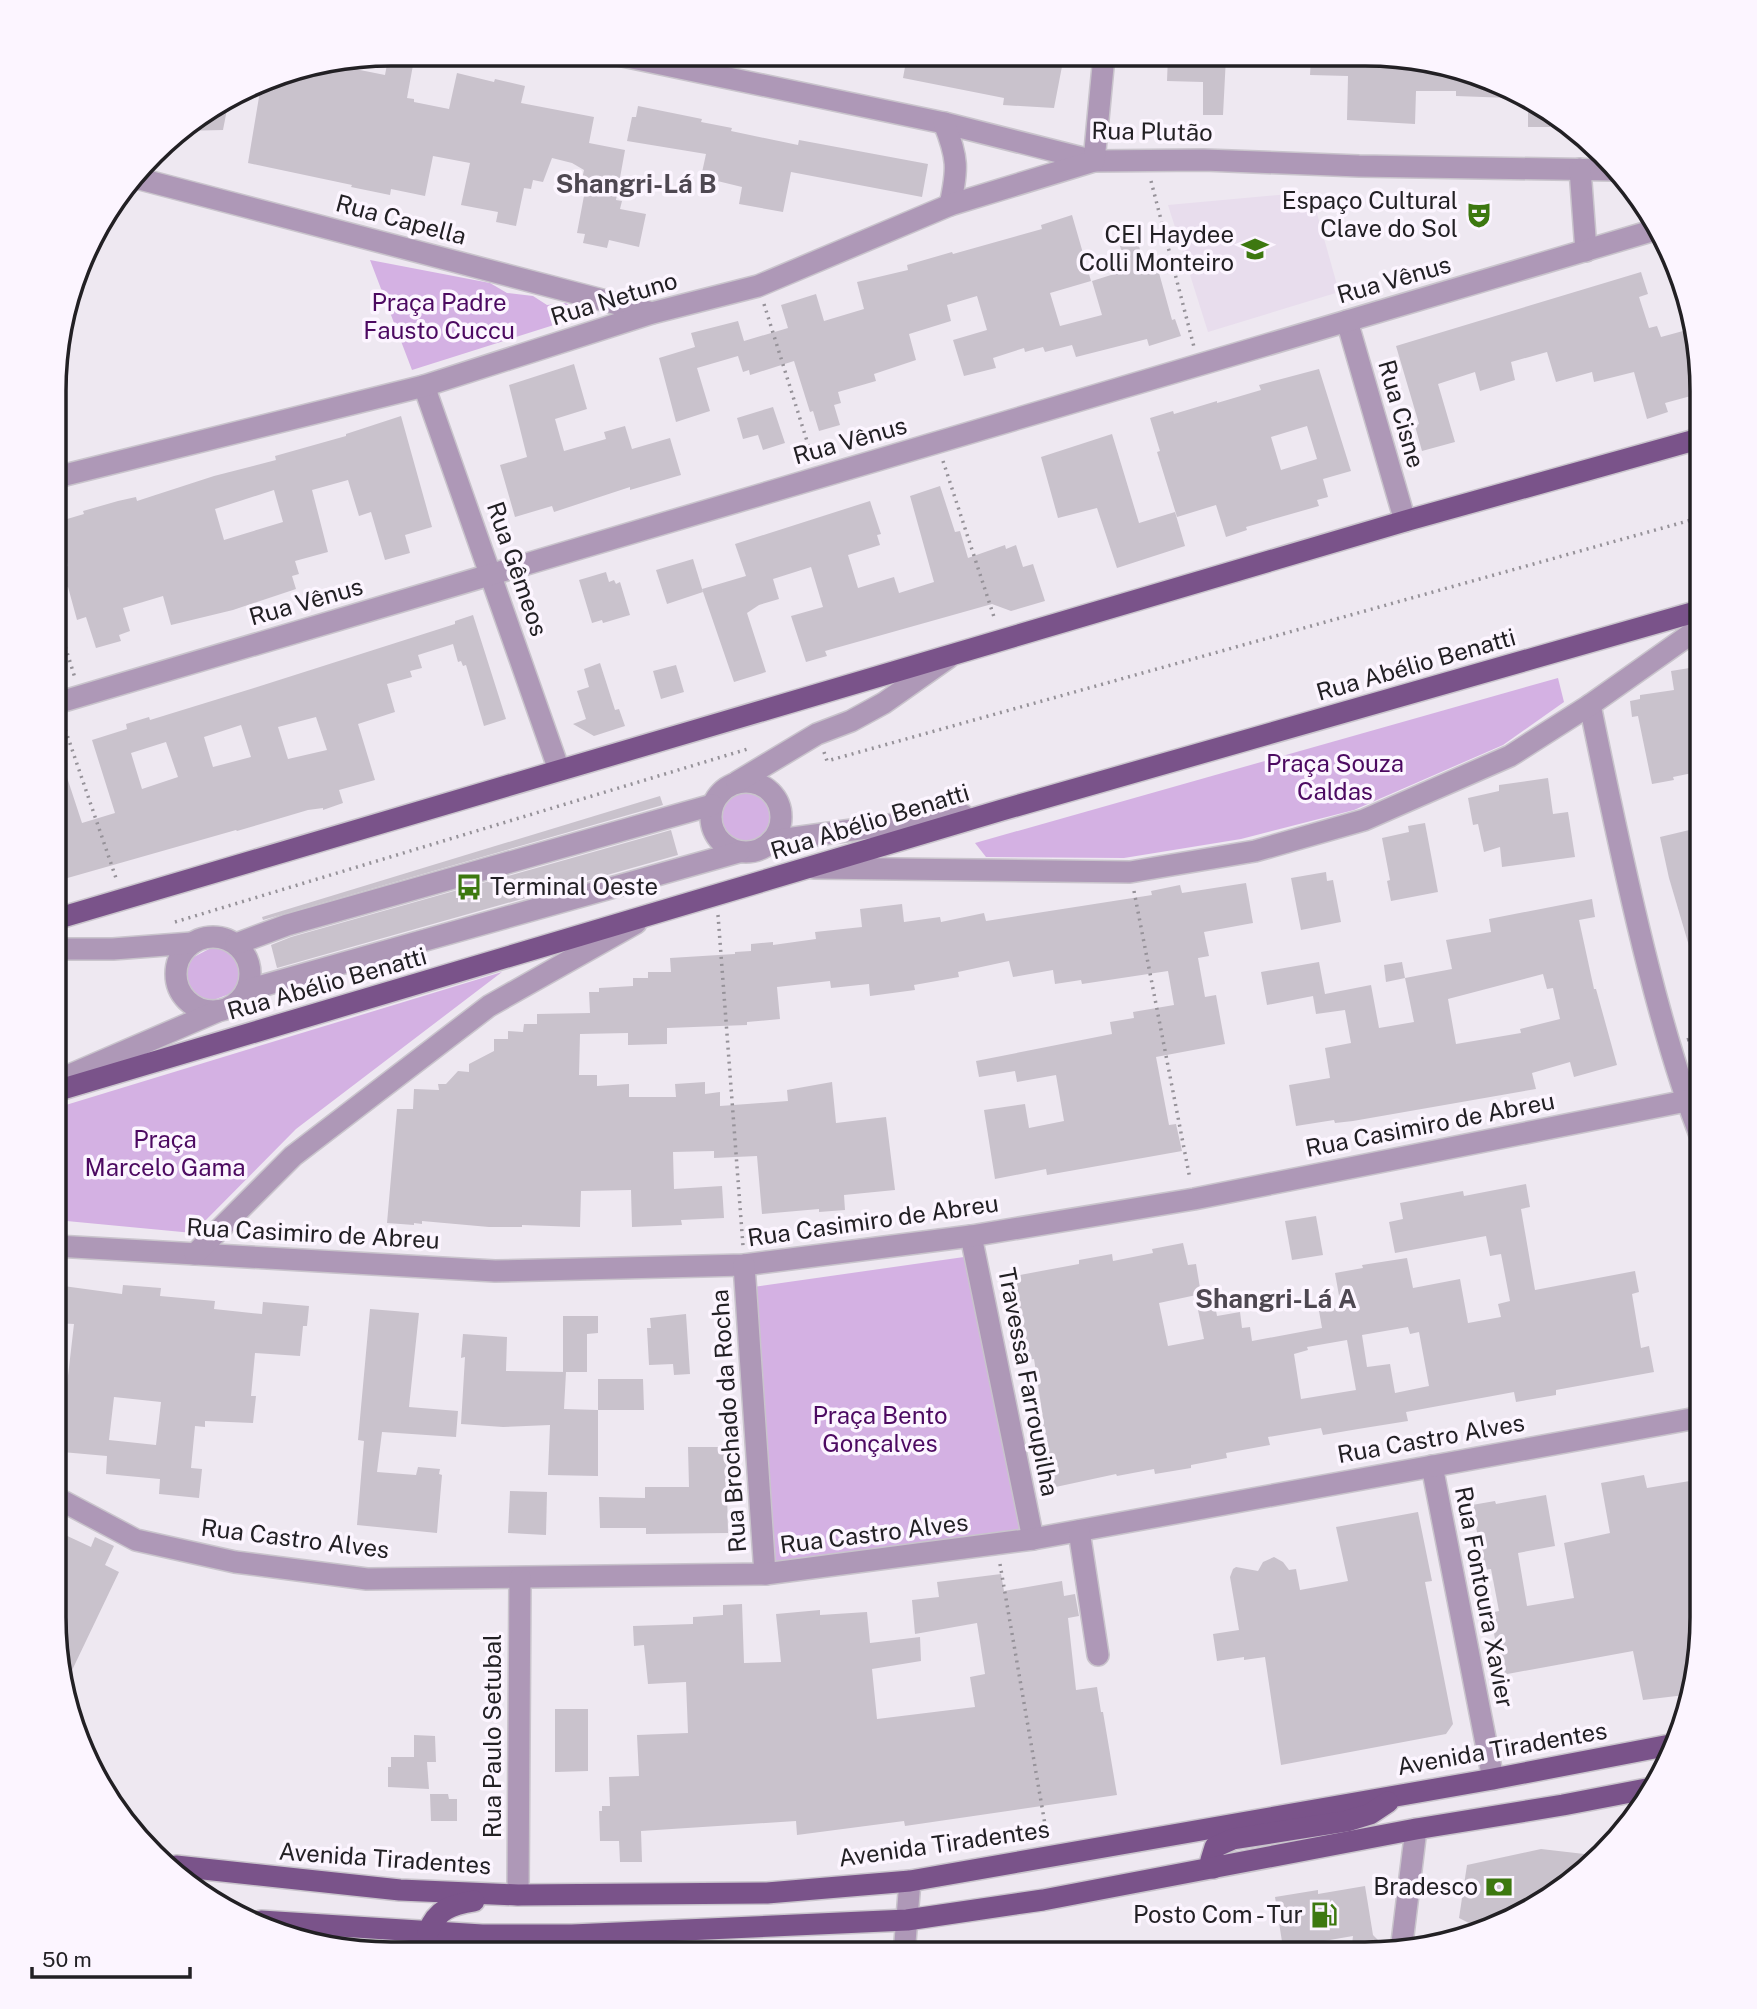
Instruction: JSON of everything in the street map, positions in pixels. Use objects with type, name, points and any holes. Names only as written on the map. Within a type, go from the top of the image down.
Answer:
[{"type":"main road","points":[[66,916],[1405,521],[1690,441]]},
{"type":"main road","name":"Rua Abélio Benatti","points":[[66,1088],[1002,810],[1690,613]]},
{"type":"main road","name":"Avenida Tiradentes","points":[[183,1867],[400,1890],[518,1895],[767,1893],[910,1881],[1493,1779],[1664,1746]]},
{"type":"main road","points":[[279,1922],[482,1935],[572,1935],[907,1920],[1043,1900],[1416,1829],[1641,1790]]},
{"type":"main road","points":[[1213,1868],[1211,1860],[1214,1847],[1233,1839],[1347,1821],[1370,1814],[1398,1795]]},
{"type":"main road","points":[[428,1932],[433,1918],[452,1905],[518,1895]]},
{"type":"street","name":"Rua Plutão","points":[[671,66],[944,123],[1094,161],[1145,159],[1603,170]]},
{"type":"street","points":[[1094,161],[1103,66]]},
{"type":"street","points":[[944,123],[955,151],[957,175],[950,205]]},
{"type":"street","name":"Rua Netuno","points":[[66,475],[424,386],[652,313],[758,286],[950,205],[1094,161]]},
{"type":"street","points":[[1580,169],[1586,251]]},
{"type":"street","name":"Rua Capella","points":[[145,180],[652,313]]},
{"type":"street","name":"Rua Vênus","points":[[66,706],[81,696],[1649,232]]},
{"type":"street","name":"Rua Cisne","points":[[1347,321],[1405,521]]},
{"type":"street","name":"Rua Gêmeos","points":[[424,386],[559,770]]},
{"type":"street","points":[[808,868],[1130,872],[1255,851],[1364,820],[1510,756],[1590,705],[1690,634]]},
{"type":"street","points":[[739,852],[727,848],[718,840],[712,829],[712,805],[718,794],[727,786],[817,734],[851,721],[884,703],[953,654]]},
{"type":"street","points":[[1590,705],[1628,886],[1668,1046],[1690,1111]]},
{"type":"street","points":[[247,990],[739,852],[762,849],[771,842],[781,821],[777,799],[770,790],[760,784],[737,782]]},
{"type":"street","points":[[236,944],[288,925],[712,805]]},
{"type":"street","points":[[771,842],[1002,810]]},
{"type":"street","points":[[195,1254],[293,1156],[489,1006],[646,917]]},
{"type":"street","points":[[66,949],[113,949],[192,943],[212,937],[236,944],[245,953],[251,977],[247,990],[230,1008],[66,1077]]},
{"type":"street","points":[[192,943],[180,955],[176,966],[179,990],[185,1000],[195,1007],[206,1011],[219,1011]]},
{"type":"street","name":"Rua Casimiro de Abreu","points":[[66,1247],[495,1271],[744,1265],[971,1236],[1194,1199],[1686,1101]]},
{"type":"street","name":"Travessa Farroupilha","points":[[971,1236],[1033,1539]]},
{"type":"street","name":"Rua Brochado da Rocha","points":[[744,1265],[765,1574]]},
{"type":"street","name":"Rua Castro Alves","points":[[66,1503],[136,1540],[235,1562],[367,1579],[765,1574],[1033,1539],[1690,1419]]},
{"type":"street","name":"Rua Fontoura Xavier","points":[[1432,1466],[1493,1779]]},
{"type":"street","points":[[1079,1531],[1098,1655]]},
{"type":"street","name":"Rua Paulo Setubal","points":[[518,1895],[520,1578]]},
{"type":"street","points":[[1402,1941],[1416,1829]]},
{"type":"street","points":[[905,1942],[910,1881]]},
{"type":"street","points":[[426,1942],[428,1932]]},
{"type":"path","points":[[1145,159],[1199,365]]},
{"type":"path","points":[[758,286],[818,477]]},
{"type":"path","points":[[937,443],[1002,641]]},
{"type":"path","points":[[817,734],[827,761],[1690,520]]},
{"type":"path","points":[[66,648],[81,696]]},
{"type":"path","points":[[66,731],[123,899]]},
{"type":"path","points":[[164,925],[763,744]]},
{"type":"path","points":[[1130,872],[1194,1199]]},
{"type":"path","points":[[716,895],[744,1265]]},
{"type":"path","points":[[996,1545],[1051,1856]]},
{"type":"shaded area","name":"CEI Haydee Colli Monteiro","points":[[1311,192],[1339,292],[1208,332],[1168,205]]},
{"type":"green space","name":"Praça Padre Fausto Cuccu","points":[[370,260],[490,283],[507,293],[533,296],[547,305],[566,303],[575,310],[576,318],[412,370]]},
{"type":"green space","name":"Praça Souza Caldas","points":[[1558,678],[1564,702],[1503,745],[1354,810],[1241,839],[1124,858],[986,857],[975,843]]},
{"type":"green space","points":[[745,789],[764,797],[772,816],[764,835],[745,843],[726,835],[718,816],[726,797]]},
{"type":"green space","points":[[211,948],[230,950],[242,971],[235,992],[208,1002],[197,996],[184,977],[190,959]]},
{"type":"green space","name":"Praça Marcelo Gama","points":[[502,972],[296,1129],[193,1233],[66,1221],[66,1105]]},
{"type":"green space","name":"Praça Bento Gonçalves","points":[[964,1257],[1020,1531],[773,1566],[753,1287]]},
{"type":"building","points":[[387,66],[413,66],[407,98],[414,99],[414,102],[449,109],[457,73],[525,86],[521,103],[594,117],[589,143],[625,150],[616,200],[622,201],[620,209],[646,214],[639,247],[609,240],[607,248],[583,243],[585,234],[577,233],[587,180],[582,179],[584,170],[572,163],[552,158],[543,182],[533,180],[531,189],[524,188],[516,226],[496,222],[498,212],[461,205],[470,163],[433,156],[425,196],[391,189],[390,195],[248,163],[259,95],[307,78],[349,69],[385,75]]},
{"type":"building","points":[[905,66],[1062,66],[1054,108],[1003,105],[1004,98],[903,78]]},
{"type":"building","points":[[1168,66],[1226,66],[1223,115],[1203,115],[1203,82],[1167,81]]},
{"type":"building","points":[[1310,66],[1408,69],[1450,78],[1504,98],[1456,96],[1456,91],[1416,91],[1415,124],[1347,120],[1348,76],[1310,75]]},
{"type":"building","points":[[638,106],[702,119],[701,122],[732,128],[731,131],[798,145],[799,140],[928,164],[922,197],[791,172],[783,212],[739,204],[742,187],[701,177],[706,154],[627,141],[632,117],[636,117]]},
{"type":"building","points":[[1528,110],[1550,124],[1550,127],[1528,127]]},
{"type":"building","points":[[227,111],[223,130],[198,131]]},
{"type":"building","points":[[1072,215],[1091,281],[1050,293],[1060,326],[1102,315],[1092,281],[1127,270],[1120,246],[1137,240],[1145,265],[1156,262],[1172,320],[1175,319],[1181,336],[1149,346],[1147,339],[1076,357],[1072,345],[1045,352],[1043,347],[1025,352],[1024,348],[993,358],[996,368],[964,376],[953,340],[987,330],[977,296],[947,305],[951,321],[909,334],[916,360],[874,374],[876,381],[838,392],[841,403],[834,405],[840,425],[819,431],[794,361],[750,375],[749,370],[743,372],[738,356],[697,368],[710,411],[676,422],[659,358],[695,347],[691,333],[738,321],[744,341],[788,328],[781,305],[816,294],[824,321],[864,309],[857,282],[908,270],[907,265],[952,252],[953,254],[1042,229],[1041,225]]},
{"type":"building","points":[[1641,272],[1648,294],[1639,297],[1649,328],[1657,326],[1661,337],[1684,331],[1690,370],[1690,396],[1665,403],[1668,412],[1647,419],[1634,372],[1594,382],[1592,372],[1556,382],[1547,352],[1511,362],[1515,380],[1480,391],[1475,372],[1438,384],[1455,442],[1422,451],[1415,426],[1419,424],[1396,346]]},
{"type":"building","points":[[574,364],[587,409],[555,419],[564,451],[606,439],[604,432],[625,426],[632,449],[670,438],[681,475],[630,490],[630,487],[554,512],[552,506],[515,517],[500,465],[527,457],[509,385]]},
{"type":"building","points":[[1319,369],[1351,471],[1323,479],[1328,497],[1317,500],[1319,506],[1246,527],[1247,530],[1226,537],[1216,505],[1177,517],[1157,452],[1160,451],[1150,418],[1261,390],[1259,385]],"holes":[[[1307,426],[1317,459],[1281,470],[1271,437]]]},
{"type":"building","points":[[773,407],[785,443],[763,450],[758,435],[743,439],[737,418]]},
{"type":"building","points":[[401,416],[432,527],[405,535],[410,553],[385,560],[371,512],[359,516],[348,480],[312,490],[328,552],[295,561],[299,574],[292,576],[296,589],[233,610],[171,625],[163,596],[123,608],[130,631],[119,635],[121,641],[96,648],[86,617],[77,620],[66,587],[66,519],[84,514],[83,511],[136,497],[137,501],[214,476],[276,460],[275,456],[346,436]],"holes":[[[274,490],[283,522],[224,540],[215,509]]]},
{"type":"building","points":[[1112,434],[1139,523],[1175,512],[1185,546],[1117,568],[1097,508],[1058,518],[1041,457]]},
{"type":"building","points":[[940,486],[955,532],[960,531],[968,558],[1005,545],[1006,549],[1016,545],[1023,567],[1033,564],[1045,601],[1011,611],[992,604],[825,651],[827,656],[806,662],[791,616],[823,607],[811,567],[773,579],[779,599],[759,605],[747,613],[766,672],[734,682],[702,589],[746,576],[735,544],[870,501],[881,534],[877,535],[880,545],[848,555],[858,588],[894,577],[899,593],[934,582],[910,496]]},
{"type":"building","points":[[693,559],[703,592],[667,604],[656,570]]},
{"type":"building","points":[[606,572],[609,582],[620,582],[630,615],[603,623],[602,620],[592,623],[579,580]]},
{"type":"building","points":[[473,615],[506,719],[484,726],[466,665],[458,662],[453,644],[418,655],[422,668],[410,671],[412,677],[387,684],[395,712],[358,724],[375,780],[339,790],[343,803],[323,810],[308,810],[66,878],[66,774],[82,823],[115,813],[92,740],[127,729],[126,724],[149,717],[150,720],[455,624],[455,621]],"holes":[[[316,717],[327,750],[288,759],[278,727]],[[241,725],[251,757],[213,767],[204,737]],[[166,742],[178,777],[142,789],[131,753]]]},
{"type":"building","points":[[600,663],[615,710],[619,709],[625,726],[594,736],[573,724],[586,719],[577,691],[589,687],[584,669]]},
{"type":"building","points":[[676,665],[684,692],[661,699],[653,671]]},
{"type":"building","points":[[1690,668],[1690,773],[1652,784],[1638,716],[1632,717],[1630,701],[1640,699],[1640,695],[1674,690],[1671,671]]},
{"type":"building","points":[[1548,778],[1553,814],[1568,812],[1575,857],[1502,867],[1500,847],[1484,852],[1478,824],[1473,825],[1468,798],[1499,791],[1499,785]]},
{"type":"building","points":[[660,796],[663,805],[263,920],[262,917]]},
{"type":"building","points":[[1425,823],[1438,892],[1391,901],[1382,838],[1409,832],[1408,826]]},
{"type":"building","points":[[671,830],[678,855],[277,968],[271,945],[291,937]]},
{"type":"building","points":[[1690,830],[1690,949],[1669,878],[1660,837]]},
{"type":"building","points":[[1326,872],[1327,881],[1333,880],[1341,922],[1301,930],[1291,878]]},
{"type":"building","points":[[1246,883],[1253,923],[1204,932],[1209,956],[1198,958],[1205,997],[1216,995],[1225,1044],[1156,1057],[1169,1125],[1176,1124],[1182,1151],[1047,1175],[1046,1169],[995,1179],[984,1110],[1025,1104],[1029,1128],[1064,1121],[1056,1075],[1017,1082],[1015,1071],[979,1077],[976,1061],[1112,1034],[1110,1022],[1134,1018],[1133,1012],[1174,1005],[1168,971],[1082,984],[1081,980],[1055,984],[1053,970],[1013,977],[1009,961],[958,972],[959,977],[914,985],[915,990],[870,996],[869,984],[831,988],[830,981],[777,987],[780,1019],[747,1022],[747,1025],[667,1028],[667,1044],[628,1045],[628,1033],[580,1034],[579,1075],[597,1075],[597,1086],[629,1084],[629,1097],[676,1097],[675,1084],[705,1082],[705,1094],[720,1092],[720,1106],[788,1101],[787,1090],[832,1082],[836,1123],[886,1117],[895,1190],[844,1195],[845,1210],[819,1212],[819,1209],[762,1214],[757,1156],[714,1158],[714,1151],[673,1152],[674,1189],[722,1186],[724,1218],[681,1220],[682,1225],[632,1227],[631,1190],[581,1191],[580,1227],[489,1227],[422,1221],[422,1224],[414,1225],[387,1223],[397,1109],[413,1109],[414,1089],[439,1090],[438,1084],[446,1084],[458,1071],[469,1072],[469,1064],[494,1051],[494,1039],[508,1039],[508,1031],[523,1032],[524,1024],[537,1024],[537,1014],[590,1013],[589,992],[599,992],[599,988],[633,986],[633,978],[648,978],[648,972],[671,972],[670,958],[735,954],[751,951],[751,944],[773,942],[773,945],[816,939],[815,932],[862,927],[860,909],[902,904],[904,922],[940,917],[941,922],[984,913],[986,921],[1152,895],[1151,891],[1180,885],[1182,893]]},
{"type":"building","points":[[1592,899],[1595,917],[1579,920],[1594,989],[1617,1065],[1574,1077],[1570,1062],[1532,1073],[1536,1089],[1353,1121],[1335,1123],[1334,1120],[1296,1126],[1289,1085],[1330,1078],[1325,1048],[1351,1043],[1345,1010],[1316,1014],[1313,996],[1267,1005],[1261,972],[1319,962],[1325,994],[1371,985],[1379,1028],[1414,1022],[1405,978],[1452,969],[1446,940],[1491,932],[1489,919]],"holes":[[[1543,974],[1547,989],[1553,988],[1560,1019],[1520,1029],[1521,1033],[1456,1044],[1448,999]]]},
{"type":"building","points":[[1402,962],[1405,978],[1386,982],[1384,965]]},
{"type":"building","points":[[1526,1184],[1530,1207],[1521,1209],[1535,1290],[1635,1271],[1639,1292],[1632,1294],[1641,1348],[1649,1346],[1654,1372],[1556,1390],[1556,1395],[1516,1402],[1514,1392],[1406,1412],[1408,1421],[1323,1435],[1321,1428],[1268,1437],[1270,1445],[1226,1453],[1227,1458],[1191,1465],[1191,1468],[1155,1474],[1154,1469],[1117,1476],[1116,1474],[1051,1488],[1038,1426],[1044,1424],[1034,1359],[1027,1360],[1013,1284],[1014,1276],[1079,1264],[1079,1260],[1112,1254],[1113,1261],[1153,1253],[1152,1249],[1183,1243],[1188,1265],[1196,1264],[1201,1294],[1159,1303],[1168,1346],[1204,1339],[1198,1310],[1215,1305],[1217,1316],[1240,1312],[1242,1328],[1250,1327],[1252,1341],[1322,1328],[1319,1311],[1341,1307],[1335,1273],[1363,1268],[1362,1265],[1407,1258],[1413,1288],[1460,1279],[1468,1323],[1501,1317],[1498,1304],[1510,1301],[1501,1254],[1490,1256],[1486,1236],[1395,1253],[1389,1222],[1403,1219],[1400,1203],[1463,1191],[1464,1196]],"holes":[[[1408,1327],[1410,1334],[1419,1332],[1429,1386],[1395,1393],[1390,1364],[1367,1367],[1362,1335]],[[1347,1340],[1356,1390],[1301,1399],[1294,1354],[1308,1350],[1307,1347]]]},
{"type":"building","points":[[1316,1216],[1323,1255],[1292,1260],[1285,1221]]},
{"type":"building","points":[[123,1285],[161,1288],[160,1296],[215,1301],[214,1309],[262,1314],[263,1302],[309,1306],[307,1326],[303,1326],[300,1356],[255,1353],[251,1396],[256,1396],[253,1423],[205,1421],[205,1427],[195,1426],[191,1468],[202,1469],[199,1498],[159,1494],[160,1479],[106,1474],[107,1456],[66,1452],[66,1393],[74,1324],[66,1324],[66,1286],[122,1294]],"holes":[[[114,1397],[161,1402],[156,1445],[109,1440]]]},
{"type":"building","points":[[370,1309],[419,1313],[409,1407],[458,1411],[456,1437],[382,1432],[377,1472],[416,1475],[418,1467],[440,1469],[439,1474],[442,1475],[437,1533],[357,1525],[364,1441],[358,1440]]},
{"type":"building","points":[[686,1314],[690,1374],[674,1375],[673,1364],[649,1365],[647,1328],[651,1328],[650,1318]]},
{"type":"building","points":[[563,1316],[598,1316],[598,1333],[587,1334],[587,1372],[563,1372]]},
{"type":"building","points":[[463,1334],[507,1337],[506,1371],[566,1372],[564,1409],[598,1410],[598,1476],[548,1475],[550,1425],[503,1427],[461,1424],[465,1357],[461,1358]]},
{"type":"building","points":[[598,1379],[643,1379],[644,1410],[598,1410]]},
{"type":"building","points":[[688,1447],[726,1447],[728,1533],[646,1534],[646,1528],[600,1528],[599,1497],[645,1498],[645,1487],[689,1487]]},
{"type":"building","points":[[1644,1475],[1647,1488],[1690,1481],[1690,1639],[1681,1696],[1643,1700],[1633,1651],[1502,1675],[1490,1613],[1499,1611],[1491,1569],[1484,1570],[1472,1505],[1495,1501],[1496,1504],[1546,1495],[1555,1546],[1518,1553],[1527,1606],[1574,1598],[1564,1543],[1610,1533],[1601,1483]]},
{"type":"building","points":[[510,1491],[547,1492],[546,1535],[508,1533]]},
{"type":"building","points":[[1418,1512],[1432,1581],[1425,1582],[1453,1724],[1446,1734],[1281,1765],[1265,1657],[1217,1661],[1213,1634],[1239,1630],[1230,1577],[1233,1569],[1236,1567],[1258,1571],[1263,1562],[1274,1557],[1283,1562],[1289,1570],[1296,1569],[1300,1590],[1348,1581],[1336,1527]]},
{"type":"building","points":[[66,1535],[91,1547],[95,1537],[114,1546],[105,1565],[119,1572],[71,1672],[66,1618]]},
{"type":"building","points":[[1001,1574],[1004,1591],[1062,1581],[1064,1596],[1075,1594],[1079,1616],[1068,1618],[1076,1690],[1097,1687],[1117,1795],[905,1826],[904,1821],[797,1835],[796,1821],[641,1831],[642,1862],[620,1862],[619,1841],[600,1841],[599,1811],[602,1811],[602,1806],[610,1806],[609,1777],[639,1776],[637,1735],[688,1733],[686,1682],[648,1684],[644,1645],[634,1646],[633,1626],[693,1624],[693,1617],[723,1615],[723,1605],[742,1604],[744,1663],[781,1662],[776,1614],[820,1610],[820,1615],[867,1612],[870,1643],[920,1637],[921,1661],[872,1669],[877,1719],[975,1707],[970,1677],[985,1674],[977,1623],[915,1634],[912,1600],[939,1597],[937,1582]]},
{"type":"building","points":[[555,1709],[588,1709],[588,1771],[555,1772]]},
{"type":"building","points":[[414,1735],[435,1736],[436,1762],[427,1762],[429,1789],[388,1787],[391,1757],[414,1757]]},
{"type":"building","points":[[430,1794],[448,1794],[449,1799],[457,1799],[457,1821],[431,1821]]},
{"type":"building","name":"Bradesco","points":[[1541,1849],[1588,1854],[1528,1899],[1472,1924],[1459,1918],[1467,1865]]},
{"type":"building","name":"Posto Com - Tur","points":[[1365,1886],[1373,1935],[1379,1942],[1352,1942],[1353,1936],[1318,1942],[1282,1942],[1275,1897],[1318,1890],[1318,1894]]},
{"type":"place","name":"Espaço Cultural Clave do Sol","points":[[1479,215]]},
{"type":"place","name":"CEI Haydee Colli Monteiro","points":[[1255,249]]},
{"type":"place","name":"Terminal Oeste","points":[[469,887]]},
{"type":"place","name":"Bradesco","points":[[1499,1887]]},
{"type":"place","name":"Posto Com - Tur","points":[[1324,1915]]},
{"type":"district","name":"Shangri-Lá B","points":[[636,184]]},
{"type":"district","name":"Shangri-Lá A","points":[[1276,1299]]}]
